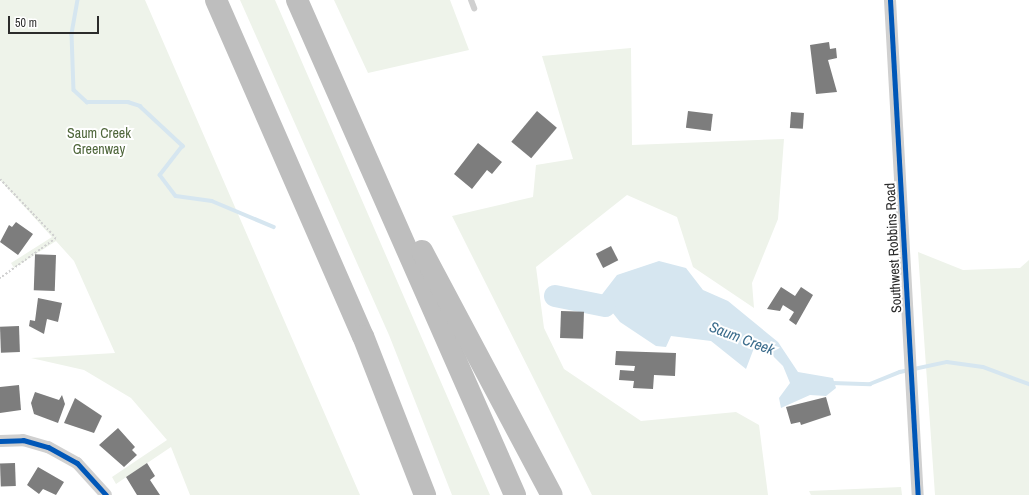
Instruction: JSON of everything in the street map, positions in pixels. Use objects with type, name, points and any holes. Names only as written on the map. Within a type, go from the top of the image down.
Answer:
[{"type":"highway","points":[[216,0],[360,329],[425,495]]},
{"type":"highway","points":[[297,0],[348,112],[515,495]]},
{"type":"highway","points":[[348,112],[552,495]]},
{"type":"street","name":"Southwest Robbins Road","points":[[890,0],[918,495]]},
{"type":"street","points":[[0,441],[23,440],[48,447],[77,463],[106,495]]},
{"type":"lane","points":[[471,0],[474,8]]},
{"type":"path","points":[[0,179],[56,238],[0,278]]},
{"type":"green space","name":"Saum Creek Greenway","points":[[0,0],[145,0],[360,495],[190,495],[171,447],[116,484],[112,477],[167,440],[131,398],[84,370],[31,358],[115,353],[74,261],[56,241],[14,268],[11,263],[52,237],[0,180]]},
{"type":"green space","points":[[240,0],[275,0],[490,495],[452,495],[389,335]]},
{"type":"green space","points":[[334,0],[450,0],[469,50],[368,73]]},
{"type":"green space","points":[[631,48],[632,145],[784,139],[778,219],[752,283],[754,308],[693,267],[677,217],[627,195],[536,267],[544,328],[564,369],[641,421],[736,412],[759,425],[768,495],[592,495],[452,216],[533,197],[536,165],[573,159],[542,56]]},
{"type":"green space","points":[[918,252],[963,270],[1020,268],[1029,260],[1029,495],[935,495]]},
{"type":"green space","points":[[901,487],[902,495],[811,495],[809,491]]},
{"type":"water","points":[[659,261],[686,268],[703,290],[728,301],[778,342],[798,372],[833,378],[836,388],[826,396],[810,395],[781,408],[779,398],[790,383],[783,366],[769,352],[754,348],[746,369],[711,341],[671,336],[666,347],[656,346],[620,322],[600,297],[617,275]]},
{"type":"building","points":[[829,42],[830,49],[836,48],[837,58],[828,60],[837,92],[816,94],[810,45]]},
{"type":"building","points":[[537,111],[557,128],[531,158],[511,142]]},
{"type":"building","points":[[688,111],[713,114],[711,131],[686,128]]},
{"type":"building","points":[[791,112],[804,113],[803,129],[790,128]]},
{"type":"building","points":[[478,143],[502,162],[492,174],[487,170],[472,189],[454,174]]},
{"type":"building","points":[[16,222],[33,234],[18,255],[0,242],[9,225],[12,227]]},
{"type":"building","points":[[611,246],[618,260],[603,268],[596,254]]},
{"type":"building","points":[[35,254],[56,255],[55,291],[34,290]]},
{"type":"building","points":[[781,287],[795,296],[801,287],[813,295],[796,325],[789,320],[794,312],[783,305],[780,311],[767,309]]},
{"type":"building","points":[[38,298],[62,303],[58,322],[47,319],[44,334],[29,326],[30,320],[35,321]]},
{"type":"building","points":[[561,311],[584,312],[583,339],[560,338]]},
{"type":"building","points":[[19,326],[20,352],[1,353],[0,327]]},
{"type":"building","points":[[616,351],[676,353],[675,376],[654,375],[653,389],[633,388],[634,381],[619,380],[620,370],[634,371],[635,366],[615,365]]},
{"type":"building","points":[[19,385],[21,410],[0,413],[0,387]]},
{"type":"building","points":[[35,392],[59,400],[62,395],[65,404],[58,423],[34,414],[31,403]]},
{"type":"building","points":[[826,397],[831,415],[801,425],[800,422],[791,424],[786,407]]},
{"type":"building","points":[[75,398],[102,416],[94,433],[64,423]]},
{"type":"building","points":[[118,428],[135,447],[132,450],[137,455],[124,467],[99,445]]},
{"type":"building","points":[[15,463],[16,486],[1,487],[0,464]]},
{"type":"building","points":[[147,463],[155,476],[150,480],[160,495],[137,495],[126,477]]},
{"type":"building","points":[[38,467],[64,482],[56,495],[43,489],[39,494],[27,485]]},
{"type":"waterway","name":"Saum Creek","points":[[78,0],[72,34],[74,90],[87,102],[128,102],[140,106],[183,146],[160,175],[176,196],[212,201],[274,227]]},
{"type":"waterway","name":"Saum Creek","points":[[555,296],[605,306]]},
{"type":"waterway","name":"Saum Creek","points":[[832,383],[870,384],[900,372],[947,362],[983,367],[1029,384]]},
{"type":"cycle path","points":[[890,0],[918,495]]},
{"type":"cycle path","points":[[0,441],[23,440],[48,447],[77,463],[106,495]]}]
